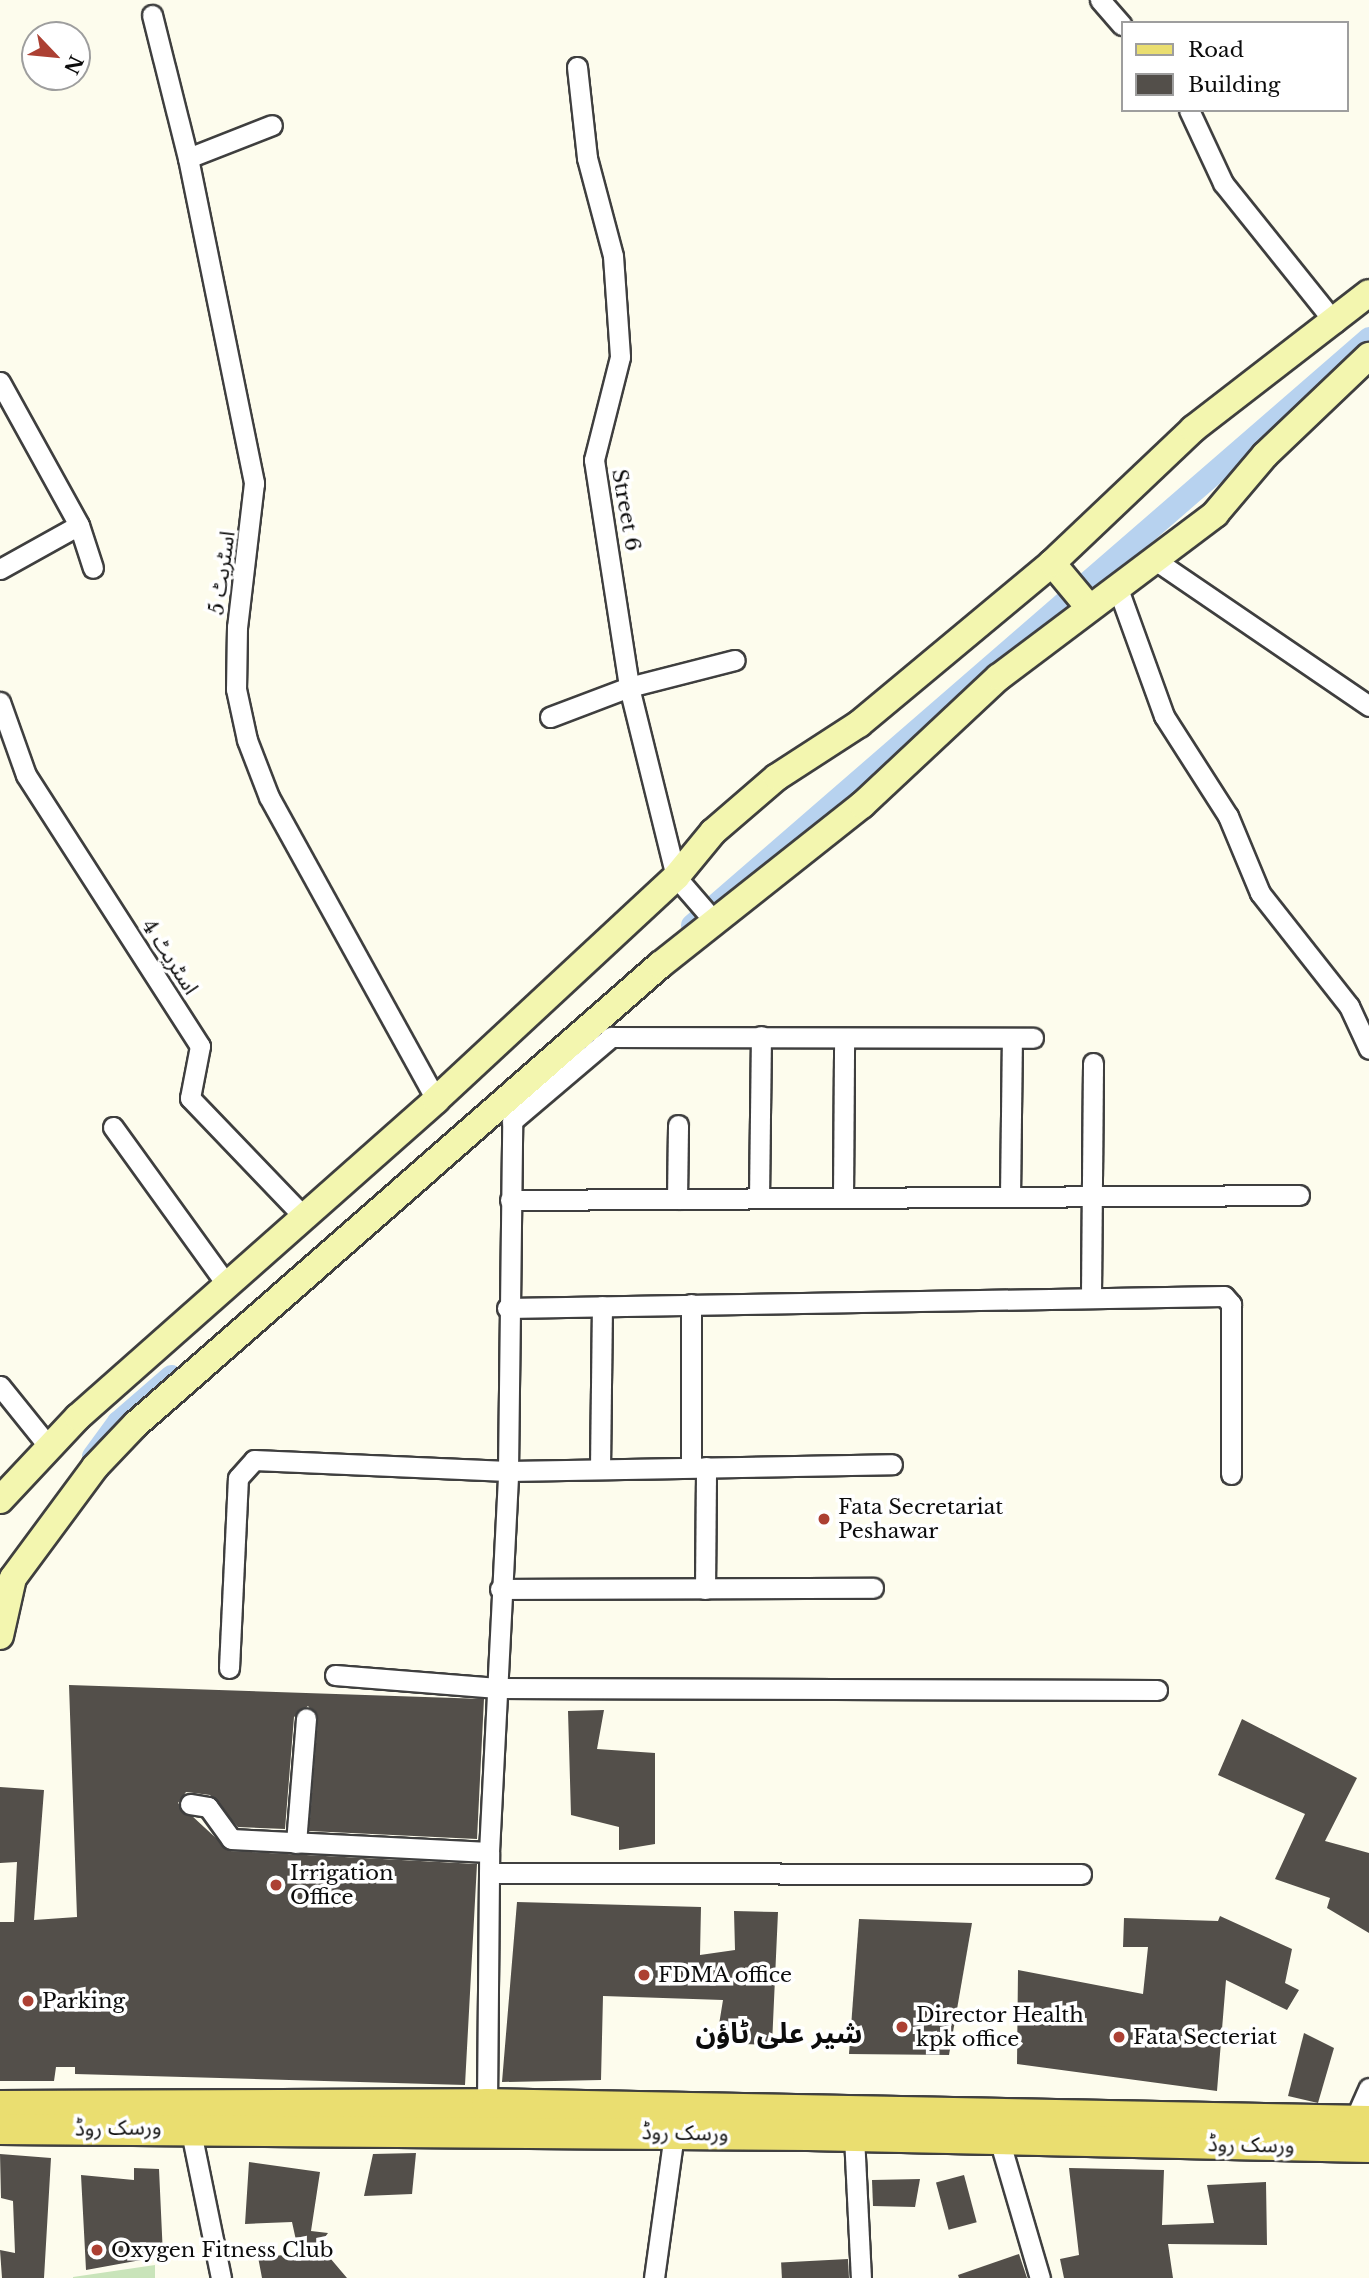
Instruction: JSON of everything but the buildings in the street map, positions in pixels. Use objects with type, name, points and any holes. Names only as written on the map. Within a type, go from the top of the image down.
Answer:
[{"type":"main road","name":"ورسک روڈ","points":[[0,2106],[189,2116],[1361,2121]]},
{"type":"main road","name":"ورسک روڈ","points":[[0,2129],[189,2116]]},
{"type":"main road","name":"ورسک روڈ","points":[[487,2117],[674,2133],[1369,2147]]},
{"type":"street","points":[[1101,0],[1120,23]]},
{"type":"street","name":"اسٹریٹ 5","points":[[152,15],[188,158],[254,483],[237,627],[236,689],[247,740],[268,797],[436,1100]]},
{"type":"street","name":"Street 6","points":[[577,67],[587,158],[613,256],[620,357],[594,460],[629,687],[676,878]]},
{"type":"street","points":[[1190,112],[1223,183],[1335,323]]},
{"type":"street","points":[[188,158],[272,125]]},
{"type":"street","points":[[0,1500],[49,1447],[224,1281],[304,1217],[436,1100],[676,878],[713,832],[777,777],[859,724],[1052,563],[1193,429],[1335,323],[1369,293]]},
{"type":"street","points":[[0,1636],[13,1578],[95,1467],[136,1424],[479,1119],[714,921],[862,805],[1087,605],[1156,560],[1215,514],[1265,455],[1369,356]]},
{"type":"street","points":[[0,382],[79,525],[93,568]]},
{"type":"street","points":[[0,569],[79,525]]},
{"type":"street","points":[[1156,560],[1369,706]]},
{"type":"street","points":[[1052,563],[1087,605]]},
{"type":"street","points":[[1117,586],[1164,716],[1228,816],[1260,893],[1349,1006],[1367,1041]]},
{"type":"street","points":[[550,717],[629,687],[735,660]]},
{"type":"street","name":"اسٹریٹ 4","points":[[0,702],[26,775],[200,1046],[190,1098],[304,1217]]},
{"type":"street","points":[[676,878],[714,921]]},
{"type":"street","points":[[759,1198],[761,1036]]},
{"type":"street","points":[[487,2117],[489,1852],[500,1589],[509,1471],[507,1308],[516,1114],[611,1037],[1033,1038]]},
{"type":"street","points":[[843,1198],[844,1038]]},
{"type":"street","points":[[1010,1197],[1012,1038]]},
{"type":"street","points":[[1091,1295],[1093,1063]]},
{"type":"street","points":[[677,1199],[678,1125]]},
{"type":"street","points":[[113,1126],[224,1281]]},
{"type":"street","points":[[510,1200],[1299,1195]]},
{"type":"street","points":[[507,1308],[1091,1295],[1228,1299],[1231,1474]]},
{"type":"street","points":[[691,1304],[705,1589]]},
{"type":"street","points":[[600,1468],[603,1306]]},
{"type":"street","points":[[0,1386],[49,1447]]},
{"type":"street","points":[[229,1668],[243,1466],[254,1460],[509,1471],[892,1464]]},
{"type":"street","points":[[500,1589],[873,1588]]},
{"type":"street","points":[[335,1675],[497,1688],[1157,1690]]},
{"type":"street","points":[[296,1843],[306,1718]]},
{"type":"street","points":[[190,1804],[208,1807],[231,1839],[489,1852]]},
{"type":"street","points":[[489,1873],[1081,1874]]},
{"type":"street","points":[[1361,2121],[1369,2088]]},
{"type":"street","points":[[189,2116],[221,2278]]},
{"type":"street","points":[[654,2278],[674,2133]]},
{"type":"street","points":[[854,2136],[861,2278]]},
{"type":"street","points":[[999,2139],[1040,2278]]},
{"type":"green space","points":[[155,2265],[155,2278],[73,2278],[73,2277]]},
{"type":"waterway","points":[[692,925],[1369,338]]},
{"type":"waterway","points":[[93,1456],[118,1422],[171,1376]]},
{"type":"place","name":"Fata Secretariat Peshawar","points":[[824,1519]]},
{"type":"place","name":"Irrigation Office","points":[[276,1885]]},
{"type":"place","name":"FDMA office","points":[[644,1975]]},
{"type":"place","name":"Parking","points":[[28,2001]]},
{"type":"place","name":"Director Health kpk office","points":[[902,2027]]},
{"type":"place","name":"Fata Secteriat","points":[[1119,2037]]},
{"type":"place","name":"Oxygen Fitness Club","points":[[97,2250]]},
{"type":"district","name":"شیر علی ٹاؤن","points":[[779,2034]]}]
